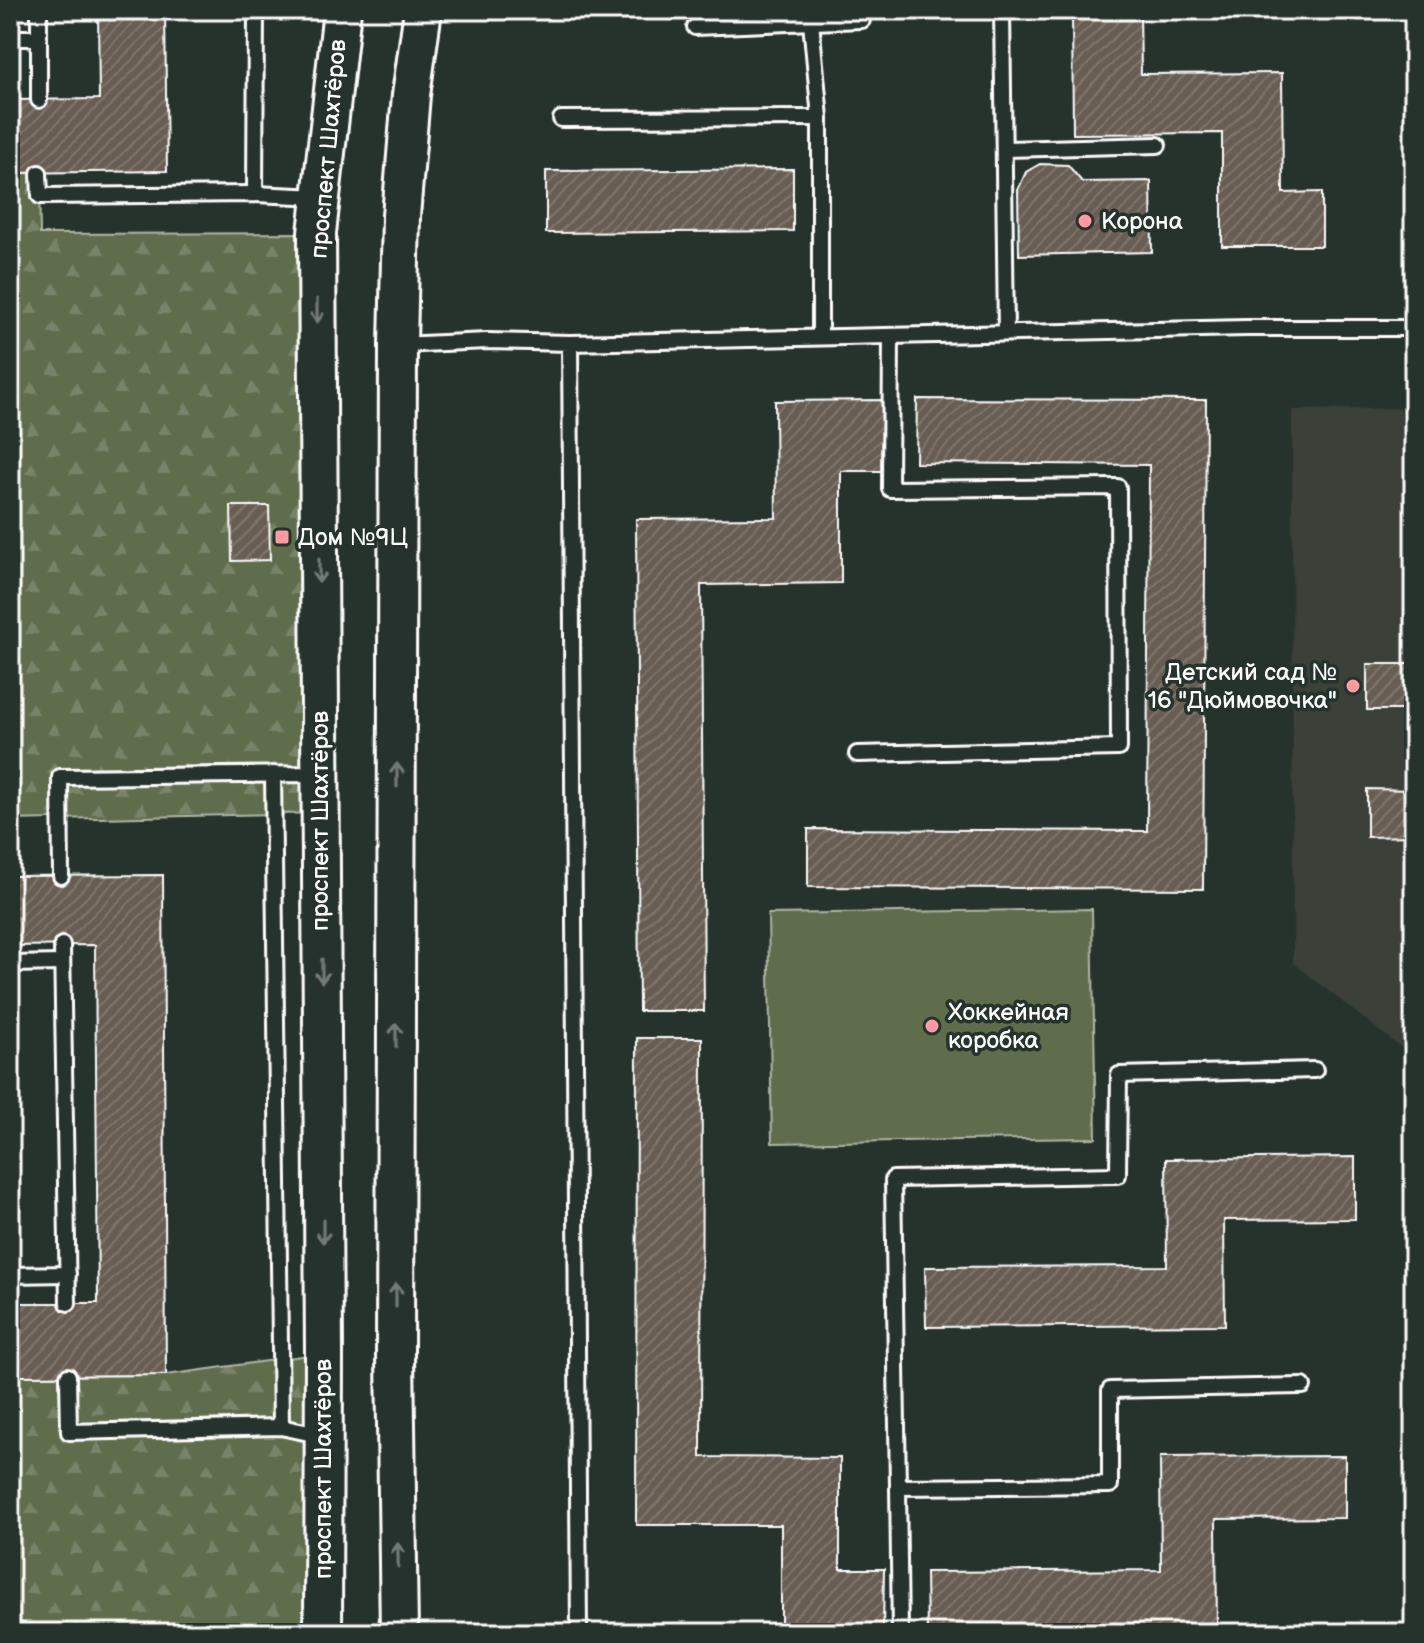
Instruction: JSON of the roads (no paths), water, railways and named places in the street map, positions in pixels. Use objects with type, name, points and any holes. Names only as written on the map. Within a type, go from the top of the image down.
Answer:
[{"type":"main road","name":"проспект Шахтёров","points":[[323,1633],[317,233],[342,10]]},
{"type":"main road","points":[[399,1633],[395,1355],[398,345],[401,216],[411,95],[423,10]]},
{"type":"lane","points":[[39,10],[39,100]]},
{"type":"lane","points":[[255,194],[256,10]]},
{"type":"lane","points":[[1002,10],[1006,333]]},
{"type":"lane","points":[[695,27],[862,20]]},
{"type":"lane","points":[[811,22],[820,118],[820,337]]},
{"type":"lane","points":[[10,38],[39,38]]},
{"type":"lane","points":[[561,119],[820,118]]},
{"type":"lane","points":[[1004,149],[1158,145]]},
{"type":"lane","points":[[39,173],[40,196],[255,194],[321,197]]},
{"type":"lane","points":[[398,345],[1247,328],[1414,328]]},
{"type":"lane","points":[[857,754],[1119,748],[1118,487],[890,489],[891,336]]},
{"type":"lane","points":[[570,343],[579,1633]]},
{"type":"lane","points":[[273,774],[281,1427]]},
{"type":"lane","points":[[61,876],[60,777],[320,774]]},
{"type":"lane","points":[[62,945],[68,1303]]},
{"type":"lane","points":[[10,964],[62,963]]},
{"type":"lane","points":[[900,1633],[893,1179],[1118,1175],[1119,1075],[1315,1070]]},
{"type":"lane","points":[[10,1275],[68,1274]]},
{"type":"lane","points":[[68,1376],[69,1432],[281,1427],[323,1436]]},
{"type":"lane","points":[[898,1487],[1110,1485],[1110,1390],[1303,1386]]},
{"type":"place","name":"Корона","points":[[1085,221]]},
{"type":"place","name":"Дом №9Ц","points":[[282,537]]},
{"type":"place","name":"Детский сад № 16 \"Дюймовочка\"","points":[[1353,686]]},
{"type":"place","name":"Хоккейная коробка","points":[[932,1026]]}]
